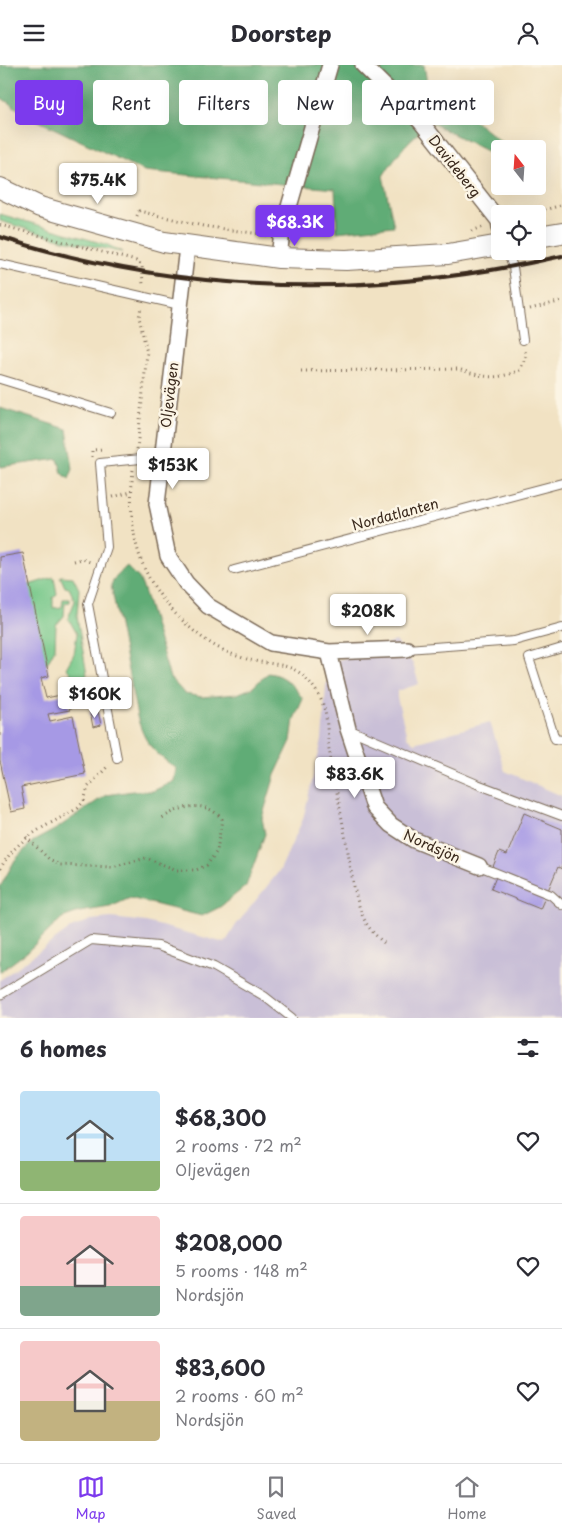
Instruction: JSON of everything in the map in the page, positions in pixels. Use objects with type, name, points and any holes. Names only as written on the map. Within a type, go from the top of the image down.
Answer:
[{"type":"street","points":[[279,258],[282,231],[330,65]]},
{"type":"street","name":"Davideberg","points":[[363,65],[421,122],[491,211]]},
{"type":"street","points":[[0,188],[40,207],[187,247],[279,258],[346,260],[448,254],[491,247]]},
{"type":"street","points":[[546,236],[562,233]]},
{"type":"street","name":"Oljevägen","points":[[187,247],[157,504],[168,556],[186,583],[208,606],[271,643],[329,651],[407,649]]},
{"type":"street","name":"Nordsjön","points":[[329,651],[348,729],[374,807],[391,825],[414,840],[479,866]]},
{"type":"lane","points":[[510,260],[513,267],[524,340]]},
{"type":"lane","points":[[0,264],[142,298],[180,305]]},
{"type":"lane","points":[[0,379],[111,413]]},
{"type":"lane","points":[[117,758],[88,604],[107,547],[100,463],[135,458],[161,457]]},
{"type":"lane","name":"Nordatlanten","points":[[234,570],[562,483]]},
{"type":"lane","points":[[407,649],[514,641],[562,628]]},
{"type":"lane","points":[[562,649],[529,658],[556,739],[562,740]]},
{"type":"lane","points":[[348,729],[562,816]]},
{"type":"lane","name":"Nordsjön","points":[[479,866],[551,895],[562,905]]},
{"type":"lane","points":[[0,995],[91,941],[158,946],[214,967],[264,996],[292,1018]]},
{"type":"path","points":[[546,210],[562,205]]},
{"type":"path","points":[[0,225],[136,261],[142,265],[144,271],[139,317],[147,353],[140,436],[131,492],[133,533],[139,559],[158,594],[174,613],[210,643],[240,657],[286,665],[295,669],[311,684],[323,704],[328,747],[358,904],[371,931],[384,943]]},
{"type":"path","points":[[520,314],[562,301]]},
{"type":"path","points":[[302,371],[458,369],[482,377],[503,377],[520,370],[526,356],[524,340]]},
{"type":"path","points":[[1,866],[13,848],[26,837],[78,808],[84,801],[88,787],[117,758]]},
{"type":"path","points":[[26,837],[50,860],[60,865],[112,867],[146,858],[177,870],[196,870],[207,865],[217,851],[222,819],[216,812],[200,806],[188,806],[162,818]]},
{"type":"shaded area","points":[[396,641],[413,664],[419,684],[397,691],[407,737],[414,743],[490,722],[505,771],[562,796],[562,1018],[0,1018],[0,980],[71,928],[91,920],[111,918],[146,922],[225,943],[236,925],[280,870],[303,819],[322,740],[326,686],[332,662]]},
{"type":"green space","points":[[0,65],[424,65],[426,80],[362,80],[362,125],[429,125],[404,147],[383,176],[394,226],[337,232],[335,189],[144,171],[47,125],[83,125],[83,80],[15,80],[15,107],[0,97]]},
{"type":"green space","points":[[436,125],[480,125],[499,140],[491,140],[491,153]]},
{"type":"green space","points":[[0,214],[108,245],[122,252],[63,240],[0,221]]},
{"type":"green space","points":[[0,408],[67,429],[73,469],[69,479],[62,473],[58,459],[0,467]]},
{"type":"green space","points":[[127,566],[139,578],[144,590],[170,678],[185,694],[202,697],[237,694],[252,688],[268,673],[284,679],[303,699],[294,719],[291,741],[275,775],[262,818],[265,834],[246,886],[220,907],[202,916],[130,898],[110,907],[79,912],[62,918],[27,952],[0,972],[0,887],[15,860],[32,842],[56,829],[106,795],[133,791],[153,791],[174,781],[176,768],[151,746],[143,733],[137,716],[111,585],[116,576]]},
{"type":"green space","points":[[60,576],[73,577],[79,589],[77,616],[87,675],[72,680],[70,672],[66,668],[74,654],[77,634],[68,618],[75,601],[69,588],[65,587]]},
{"type":"green space","points":[[54,577],[57,594],[53,598],[53,608],[62,607],[63,599],[70,599],[70,602],[65,603],[64,616],[56,625],[55,648],[46,665],[29,585]]},
{"type":"building","points":[[23,553],[49,676],[41,678],[46,698],[66,694],[70,710],[48,714],[50,721],[73,716],[85,774],[21,787],[25,809],[11,812],[0,761],[0,557]]},
{"type":"building","points":[[98,711],[101,725],[93,727],[90,712]]},
{"type":"building","points":[[524,813],[562,829],[562,869],[558,867],[540,909],[491,889],[498,872],[492,869],[499,852],[507,855]]},
{"type":"railway","points":[[0,237],[70,257],[139,271],[210,280],[280,285],[350,284],[421,279],[491,270],[562,256]]}]
